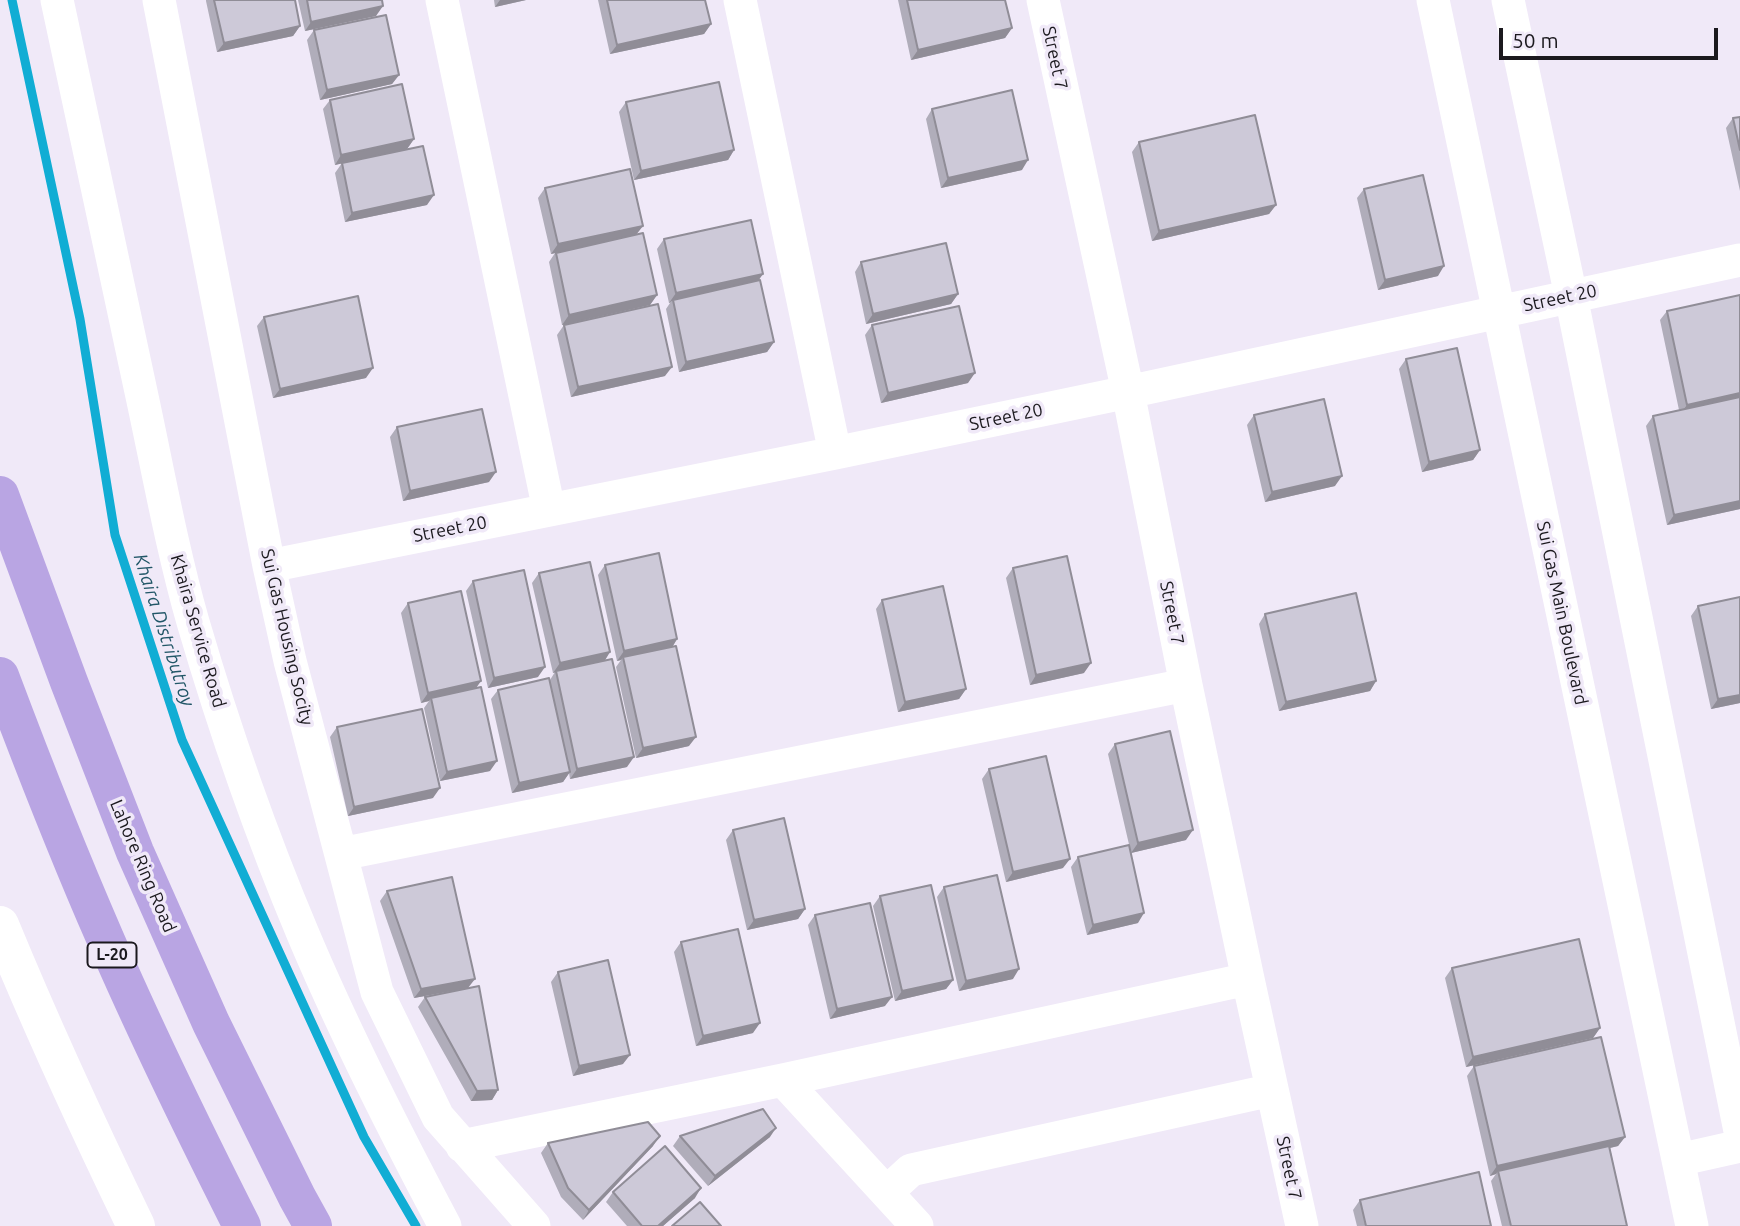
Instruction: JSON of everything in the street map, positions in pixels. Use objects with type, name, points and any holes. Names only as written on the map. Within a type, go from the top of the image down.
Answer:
[{"type":"highway","name":"Lahore Ring Road","points":[[0,495],[135,852],[211,1023],[313,1226]]},
{"type":"highway","name":"L-20","points":[[0,676],[104,937],[182,1106],[242,1226]]},
{"type":"street","name":"Khaira Service Road","points":[[57,0],[169,522],[192,618],[224,724],[257,818],[303,934],[391,1125],[445,1226]]},
{"type":"street","name":"Sui Gas Housing Socity","points":[[159,0],[290,661],[377,992],[438,1117],[534,1226]]},
{"type":"street","points":[[442,0],[549,510]]},
{"type":"street","points":[[740,0],[835,453]]},
{"type":"street","name":"Street 7","points":[[1043,0],[1128,392],[1186,685],[1302,1226]]},
{"type":"street","name":"Sui Gas Main Boulevard","points":[[1433,0],[1692,1226]]},
{"type":"street","points":[[1508,0],[1571,296],[1740,1131]]},
{"type":"street","name":"Street 20","points":[[270,566],[835,453],[1740,260]]},
{"type":"street","points":[[341,854],[1186,685]]},
{"type":"street","points":[[0,925],[83,1116],[136,1226]]},
{"type":"street","points":[[462,1146],[783,1080],[1248,979]]},
{"type":"street","points":[[783,1080],[918,1226]]},
{"type":"street","points":[[887,1192],[911,1170],[1272,1090]]},
{"type":"street","points":[[1678,1160],[1740,1146]]},
{"type":"building","points":[[214,0],[295,0],[300,26],[224,43]]},
{"type":"building","points":[[307,0],[382,0],[383,6],[311,22]]},
{"type":"building","points":[[607,0],[705,0],[711,24],[617,45]]},
{"type":"building","points":[[907,0],[1005,0],[1012,28],[918,50]]},
{"type":"building","points":[[386,15],[399,75],[327,90],[314,30]]},
{"type":"building","points":[[719,82],[734,150],[641,171],[626,102]]},
{"type":"building","points":[[402,84],[414,139],[341,155],[330,100]]},
{"type":"building","points":[[1012,90],[1028,160],[948,178],[932,109]]},
{"type":"building","points":[[1255,115],[1276,205],[1159,231],[1139,142]]},
{"type":"building","points":[[1740,117],[1740,150],[1733,118]]},
{"type":"building","points":[[423,146],[434,195],[352,213],[342,163]]},
{"type":"building","points":[[630,169],[643,226],[558,244],[545,188]]},
{"type":"building","points":[[1423,175],[1444,266],[1385,280],[1364,189]]},
{"type":"building","points":[[751,220],[763,274],[676,293],[664,239]]},
{"type":"building","points":[[643,233],[657,295],[569,315],[556,253]]},
{"type":"building","points":[[946,243],[958,294],[873,314],[861,262]]},
{"type":"building","points":[[760,280],[774,342],[686,362],[673,300]]},
{"type":"building","points":[[1740,295],[1740,393],[1687,405],[1667,311]]},
{"type":"building","points":[[358,296],[373,368],[280,389],[264,317]]},
{"type":"building","points":[[658,304],[672,367],[578,387],[564,325]]},
{"type":"building","points":[[959,306],[975,373],[888,393],[872,325]]},
{"type":"building","points":[[1457,348],[1480,450],[1429,462],[1406,359]]},
{"type":"building","points":[[1740,397],[1740,501],[1674,515],[1653,416]]},
{"type":"building","points":[[1324,399],[1342,476],[1272,492],[1254,415]]},
{"type":"building","points":[[482,409],[496,472],[410,491],[397,427]]},
{"type":"building","points":[[659,553],[677,639],[624,651],[605,565]]},
{"type":"building","points":[[1067,556],[1091,663],[1036,675],[1013,568]]},
{"type":"building","points":[[590,562],[610,652],[560,663],[539,573]]},
{"type":"building","points":[[524,570],[545,667],[494,678],[473,581]]},
{"type":"building","points":[[943,586],[966,689],[905,702],[882,600]]},
{"type":"building","points":[[461,591],[481,681],[428,693],[408,603]]},
{"type":"building","points":[[1356,593],[1376,681],[1286,702],[1265,614]]},
{"type":"building","points":[[1740,597],[1740,695],[1718,699],[1698,606]]},
{"type":"building","points":[[676,646],[696,737],[643,748],[623,657]]},
{"type":"building","points":[[612,659],[634,757],[577,769],[556,671]]},
{"type":"building","points":[[549,678],[570,772],[519,783],[498,690]]},
{"type":"building","points":[[481,687],[497,761],[447,772],[431,698]]},
{"type":"building","points":[[422,709],[440,788],[354,807],[337,727]]},
{"type":"building","points":[[1170,731],[1193,830],[1138,843],[1115,744]]},
{"type":"building","points":[[1046,756],[1070,859],[1013,872],[989,769]]},
{"type":"building","points":[[784,818],[805,909],[754,920],[733,830]]},
{"type":"building","points":[[1129,845],[1144,913],[1093,925],[1078,857]]},
{"type":"building","points":[[997,875],[1019,969],[966,981],[944,887]]},
{"type":"building","points":[[452,877],[475,979],[421,989],[387,891]]},
{"type":"building","points":[[931,885],[953,980],[902,991],[880,896]]},
{"type":"building","points":[[870,903],[892,997],[837,1009],[815,915]]},
{"type":"building","points":[[738,929],[760,1023],[703,1036],[681,942]]},
{"type":"building","points":[[1579,939],[1600,1028],[1473,1057],[1452,968]]},
{"type":"building","points":[[608,960],[630,1055],[579,1066],[558,972]]},
{"type":"building","points":[[479,986],[498,1090],[477,1091],[425,997]]},
{"type":"building","points":[[1601,1037],[1625,1137],[1497,1166],[1474,1066]]},
{"type":"building","points":[[763,1109],[776,1128],[715,1176],[680,1136]]},
{"type":"building","points":[[648,1122],[660,1136],[589,1210],[568,1188],[548,1143]]},
{"type":"building","points":[[665,1146],[701,1188],[658,1226],[642,1226],[613,1192]]},
{"type":"building","points":[[1609,1146],[1627,1226],[1511,1226],[1498,1171]]},
{"type":"building","points":[[1479,1172],[1491,1226],[1366,1226],[1360,1200]]},
{"type":"building","points":[[700,1202],[721,1226],[672,1226]]},
{"type":"waterway","name":"Khaira Distributroy","points":[[12,0],[80,319],[115,535],[182,740],[364,1137],[416,1226]]}]
